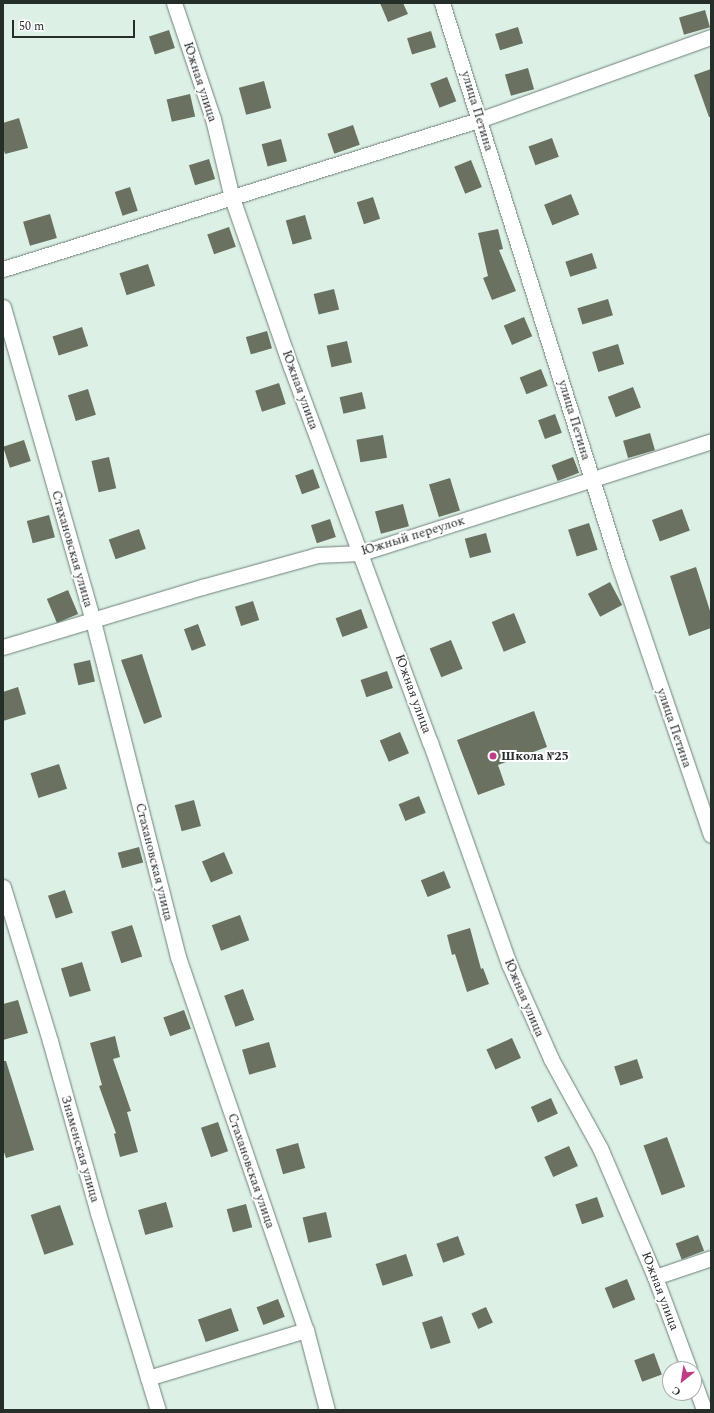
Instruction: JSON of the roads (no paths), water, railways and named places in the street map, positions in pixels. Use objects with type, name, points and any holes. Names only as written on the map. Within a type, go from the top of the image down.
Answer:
[{"type":"street","name":"Южная улица","points":[[174,3],[213,119],[232,198],[291,367],[361,553],[508,964],[551,1059],[600,1148],[655,1277],[686,1361]]},
{"type":"street","name":"улица Петина","points":[[442,3],[622,572],[711,835]]},
{"type":"street","points":[[3,269],[479,120],[711,37]]},
{"type":"street","name":"Стахановская улица","points":[[3,308],[93,621],[178,957],[306,1330],[327,1410]]},
{"type":"street","name":"Южный переулок","points":[[3,647],[202,587],[317,555],[361,553],[711,442]]},
{"type":"street","name":"Знаменская улица","points":[[3,887],[50,1041],[98,1213],[158,1410]]},
{"type":"street","points":[[655,1277],[711,1258]]},
{"type":"street","points":[[148,1378],[306,1330]]},
{"type":"place","name":"Школа №25","points":[[493,756]]}]
